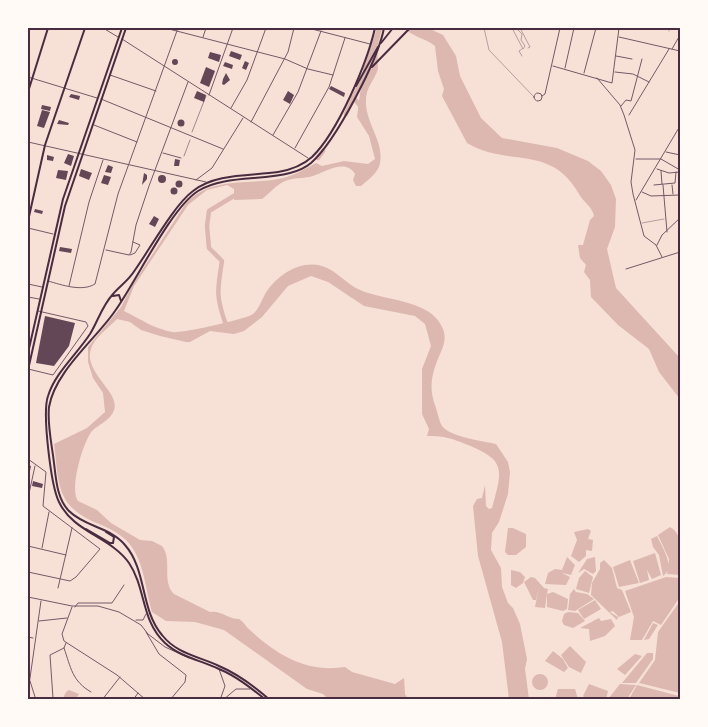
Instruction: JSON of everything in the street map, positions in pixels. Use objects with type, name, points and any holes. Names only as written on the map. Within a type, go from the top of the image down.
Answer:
[{"type":"main road","points":[[28,92],[29,78],[48,28]]},
{"type":"main road","points":[[28,221],[45,145],[85,28]]},
{"type":"main road","points":[[28,369],[65,206],[110,75],[122,28]]},
{"type":"main road","points":[[28,353],[54,234],[78,152],[120,38],[126,28]]},
{"type":"main road","points":[[350,96],[371,45],[375,28]]},
{"type":"main road","points":[[266,700],[218,668],[189,658],[162,640],[146,614],[147,610],[138,568],[130,551],[118,538],[74,515],[62,501],[57,487],[49,416],[51,400],[56,387],[95,333],[120,303],[170,224],[193,195],[216,184],[280,176],[299,170],[308,165],[327,144],[372,66],[384,28]]},
{"type":"main road","points":[[270,700],[238,675],[172,646],[157,630],[128,562],[110,546],[77,524],[62,508],[55,491],[46,418],[46,403],[54,382],[90,335],[111,297],[131,276],[187,196],[206,182],[281,172],[309,159],[325,141],[376,50],[394,28]]},
{"type":"main road","points":[[372,66],[409,28]]},
{"type":"main road","points":[[28,199],[32,200]]},
{"type":"main road","points":[[111,297],[119,295],[120,303]]},
{"type":"main road","points":[[77,524],[110,543],[113,542],[114,537],[98,527]]},
{"type":"street","points":[[103,28],[309,159]]},
{"type":"street","points":[[165,28],[285,59],[308,69],[333,75]]},
{"type":"street","points":[[48,281],[69,287],[95,284],[106,250],[114,207],[178,28]]},
{"type":"street","points":[[203,38],[206,28]]},
{"type":"street","points":[[208,95],[233,28]]},
{"type":"street","points":[[230,109],[258,53],[266,28]]},
{"type":"street","points":[[251,122],[285,59],[294,28]]},
{"type":"street","points":[[308,28],[371,45]]},
{"type":"street","points":[[484,28],[489,50],[539,100],[545,94],[553,66],[560,28]]},
{"type":"street","points":[[512,28],[523,49]]},
{"type":"street","points":[[516,28],[521,31]]},
{"type":"street","points":[[520,28],[530,47],[528,48]]},
{"type":"street","points":[[564,68],[574,28]]},
{"type":"street","points":[[584,74],[596,28]]},
{"type":"street","points":[[553,66],[612,83],[619,28]]},
{"type":"street","points":[[628,115],[680,35],[679,28]]},
{"type":"street","points":[[273,136],[298,92],[321,31]]},
{"type":"street","points":[[516,34],[521,31]]},
{"type":"street","points":[[521,31],[521,40],[525,46],[519,50],[522,56]]},
{"type":"street","points":[[618,37],[680,51]]},
{"type":"street","points":[[294,149],[320,105],[333,75],[345,38]]},
{"type":"street","points":[[616,56],[632,59]]},
{"type":"street","points":[[620,107],[626,100],[631,101],[642,59]]},
{"type":"street","points":[[614,71],[638,76],[650,82]]},
{"type":"street","points":[[110,75],[156,91]]},
{"type":"street","points":[[29,78],[97,98]]},
{"type":"street","points":[[597,78],[620,107],[634,148],[636,159],[631,182],[644,236],[656,245],[662,258]]},
{"type":"street","points":[[130,254],[155,171],[187,82]]},
{"type":"street","points":[[534,97],[537,93],[546,89]]},
{"type":"street","points":[[101,99],[223,149]]},
{"type":"street","points":[[197,180],[210,170],[244,118]]},
{"type":"street","points":[[93,124],[138,142]]},
{"type":"street","points":[[635,202],[680,126]]},
{"type":"street","points":[[28,142],[206,182]]},
{"type":"street","points":[[162,152],[181,158]]},
{"type":"street","points":[[665,152],[680,154]]},
{"type":"street","points":[[69,287],[89,202],[104,158]]},
{"type":"street","points":[[636,159],[661,159],[680,171]]},
{"type":"street","points":[[656,169],[680,171]]},
{"type":"street","points":[[661,170],[667,232]]},
{"type":"street","points":[[673,194],[676,172]]},
{"type":"street","points":[[654,185],[674,184]]},
{"type":"street","points":[[642,192],[651,196],[664,194],[680,195]]},
{"type":"street","points":[[656,245],[662,235],[680,218]]},
{"type":"street","points":[[641,223],[667,219]]},
{"type":"street","points":[[28,228],[54,234]]},
{"type":"street","points":[[106,250],[130,254],[135,253],[140,245],[133,241]]},
{"type":"street","points":[[626,270],[680,252]]},
{"type":"street","points":[[71,281],[75,287]]},
{"type":"street","points":[[28,284],[42,287]]},
{"type":"street","points":[[28,297],[39,300]]},
{"type":"street","points":[[28,369],[53,375],[87,329],[88,324],[37,310]]},
{"type":"street","points":[[28,459],[46,472],[42,503],[49,512],[100,549],[74,580],[28,572]]},
{"type":"street","points":[[28,498],[35,465]]},
{"type":"street","points":[[42,549],[49,512]]},
{"type":"street","points":[[58,588],[72,528]]},
{"type":"street","points":[[28,546],[66,555]]},
{"type":"street","points":[[75,607],[78,603],[86,602],[112,603],[124,585]]},
{"type":"street","points":[[28,596],[75,607],[102,607],[120,612],[142,625],[160,654],[186,674],[185,682],[170,700]]},
{"type":"street","points":[[28,692],[34,638],[41,600]]},
{"type":"street","points":[[72,606],[62,634],[65,642],[64,648],[79,685],[91,692]]},
{"type":"street","points":[[132,619],[142,621],[146,614]]},
{"type":"street","points":[[38,621],[68,618]]},
{"type":"street","points":[[146,631],[171,650],[189,658]]},
{"type":"street","points":[[28,637],[34,638]]},
{"type":"street","points":[[65,642],[120,677],[146,700]]},
{"type":"street","points":[[53,698],[50,655],[64,648]]},
{"type":"street","points":[[218,668],[225,684],[224,693],[220,700]]},
{"type":"street","points":[[102,700],[120,677]]},
{"type":"street","points":[[30,680],[36,700]]},
{"type":"street","points":[[223,700],[236,689],[252,689]]},
{"type":"street","points":[[133,700],[138,693]]},
{"type":"path","points":[[181,158],[184,157],[208,95]]},
{"type":"shaded area","points":[[377,28],[378,69],[368,89],[366,98],[367,112],[381,155],[379,166],[372,176],[361,186],[356,186],[353,180],[355,174],[351,169],[346,167],[335,168],[305,178],[286,180],[262,199],[234,200],[234,189],[227,185],[207,190],[188,205],[134,286],[124,311],[154,326],[172,332],[187,331],[227,322],[253,314],[267,291],[284,274],[299,267],[314,265],[327,268],[360,290],[418,306],[437,319],[443,329],[445,338],[434,370],[432,386],[433,397],[441,424],[446,430],[459,436],[496,444],[508,462],[510,472],[508,494],[499,522],[492,533],[491,550],[501,568],[502,587],[508,603],[513,608],[520,624],[527,659],[525,669],[529,699],[509,699],[502,642],[478,556],[473,506],[477,499],[482,498],[485,485],[486,506],[489,509],[492,508],[498,484],[498,468],[490,456],[468,445],[439,436],[427,436],[429,429],[422,414],[422,369],[431,346],[425,324],[415,316],[364,306],[328,282],[311,276],[288,286],[262,317],[244,331],[234,334],[210,331],[190,342],[186,342],[141,330],[130,322],[117,319],[97,338],[90,351],[94,370],[111,395],[114,402],[114,410],[110,417],[92,431],[88,437],[78,466],[75,487],[78,501],[97,510],[111,523],[140,540],[152,541],[162,546],[167,558],[168,583],[174,594],[210,612],[218,612],[231,618],[239,619],[271,647],[305,665],[331,668],[345,667],[352,672],[395,684],[404,678],[405,694],[408,699],[328,699],[323,694],[307,689],[224,630],[195,622],[166,621],[152,612],[140,564],[132,547],[118,534],[92,521],[71,507],[65,499],[58,480],[54,444],[87,428],[105,412],[103,393],[93,378],[88,362],[88,347],[121,307],[133,284],[186,203],[208,188],[220,185],[283,178],[296,174],[316,163],[322,166],[344,161],[368,164],[375,159],[369,136],[357,117],[360,93],[365,79],[363,82],[363,69]]},
{"type":"shaded area","points":[[404,28],[428,28],[443,35],[456,56],[460,76],[481,118],[502,138],[557,148],[588,161],[601,171],[611,185],[616,199],[615,227],[607,249],[616,288],[680,358],[680,399],[659,372],[649,349],[618,325],[591,297],[590,280],[584,272],[586,265],[580,258],[578,245],[583,245],[590,220],[594,216],[568,178],[555,168],[542,162],[498,154],[467,143],[442,96],[444,89],[438,71],[435,46]]},
{"type":"shaded area","points":[[670,527],[675,531],[680,542],[680,575],[667,574],[669,559],[658,535]]},
{"type":"shaded area","points":[[508,528],[513,528],[526,534],[526,547],[516,555],[508,555],[505,552]]},
{"type":"shaded area","points":[[588,529],[591,531],[588,539],[593,540],[592,551],[586,550],[586,556],[579,562],[571,556],[577,540],[574,532]]},
{"type":"shaded area","points":[[657,536],[665,551],[668,562],[667,572],[663,576],[659,555],[653,547],[651,539]]},
{"type":"shaded area","points":[[655,553],[661,575],[652,579],[647,570],[649,580],[640,583],[633,561]]},
{"type":"shaded area","points":[[567,557],[575,565],[571,575],[562,573],[570,577],[566,585],[545,584],[548,573],[555,569],[562,570]]},
{"type":"shaded area","points":[[595,557],[596,571],[593,574],[584,569],[578,573],[587,559]]},
{"type":"shaded area","points":[[604,560],[612,568],[617,588],[622,590],[631,612],[619,617],[613,611],[610,612],[618,617],[617,620],[591,595],[592,583],[600,569],[600,563]]},
{"type":"shaded area","points":[[630,560],[639,583],[619,587],[613,567]]},
{"type":"shaded area","points":[[511,570],[520,572],[525,577],[523,583],[516,588],[511,585]]},
{"type":"shaded area","points":[[585,571],[593,577],[589,593],[576,589],[579,578]]},
{"type":"shaded area","points":[[531,577],[548,589],[545,608],[535,607],[539,587],[536,600],[533,600],[524,582]]},
{"type":"shaded area","points":[[666,577],[680,578],[680,597],[661,625],[653,621],[642,640],[630,640],[634,617],[625,591]]},
{"type":"shaded area","points":[[574,589],[576,592],[587,594],[594,599],[575,611],[568,610],[570,594]]},
{"type":"shaded area","points":[[553,592],[568,599],[567,609],[563,611],[547,607],[547,594]]},
{"type":"shaded area","points":[[595,600],[601,609],[584,619],[578,610]]},
{"type":"shaded area","points":[[680,601],[680,693],[639,683],[655,660],[658,632]]},
{"type":"shaded area","points":[[568,612],[578,613],[585,621],[573,628],[564,625],[562,621],[564,614]]},
{"type":"shaded area","points":[[599,618],[601,621],[611,619],[615,626],[605,636],[590,641],[589,629],[580,628]]},
{"type":"shaded area","points":[[653,623],[658,625],[649,639],[644,640]]},
{"type":"shaded area","points":[[570,646],[586,662],[581,673],[569,667],[561,655]]},
{"type":"shaded area","points":[[553,651],[563,659],[568,668],[564,672],[545,661]]},
{"type":"shaded area","points":[[647,653],[653,653],[653,659],[636,683],[622,683]]},
{"type":"shaded area","points":[[635,654],[642,656],[625,675],[617,669]]},
{"type":"shaded area","points":[[540,674],[548,682],[540,690],[532,682]]},
{"type":"shaded area","points":[[589,684],[608,691],[606,699],[586,699],[583,696]]},
{"type":"shaded area","points":[[620,684],[636,685],[627,699],[608,699]]},
{"type":"shaded area","points":[[637,685],[679,696],[678,699],[629,699]]},
{"type":"shaded area","points":[[558,689],[575,689],[578,699],[555,699]]},
{"type":"shaded area","points":[[69,690],[79,694],[77,697],[80,699],[63,698]]},
{"type":"building","points":[[231,51],[242,55],[240,60],[229,56]]},
{"type":"building","points":[[210,52],[221,55],[219,62],[208,58]]},
{"type":"building","points":[[175,59],[178,62],[175,65],[172,62]]},
{"type":"building","points":[[245,61],[249,63],[246,70],[242,68]]},
{"type":"building","points":[[225,62],[233,65],[232,69],[223,66]]},
{"type":"building","points":[[206,67],[215,71],[209,87],[200,83]]},
{"type":"building","points":[[226,73],[230,80],[224,85],[222,84]]},
{"type":"building","points":[[331,86],[345,93],[344,97],[329,89]]},
{"type":"building","points":[[197,91],[206,95],[204,102],[194,98]]},
{"type":"building","points":[[288,91],[294,95],[290,104],[283,100]]},
{"type":"building","points":[[71,94],[80,96],[79,100],[69,97]]},
{"type":"building","points":[[42,105],[51,107],[50,111],[41,109]]},
{"type":"building","points":[[42,110],[50,112],[44,128],[37,126]]},
{"type":"building","points":[[181,119],[185,123],[181,127],[177,123]]},
{"type":"building","points":[[59,120],[69,123],[68,125],[57,124]]},
{"type":"building","points":[[68,154],[74,156],[71,166],[64,163]]},
{"type":"building","points":[[47,155],[54,157],[53,161],[47,160]]},
{"type":"building","points":[[175,159],[180,160],[179,166],[174,166]]},
{"type":"building","points":[[108,165],[113,167],[111,173],[105,172]]},
{"type":"building","points":[[81,169],[92,173],[89,180],[79,176]]},
{"type":"building","points":[[58,170],[68,171],[66,180],[56,178]]},
{"type":"building","points":[[144,173],[147,175],[147,179],[142,185]]},
{"type":"building","points":[[104,175],[111,177],[108,185],[101,183]]},
{"type":"building","points":[[162,175],[166,179],[162,183],[158,179]]},
{"type":"building","points":[[179,180],[183,184],[179,188],[175,184]]},
{"type":"building","points":[[174,187],[178,191],[174,195],[170,191]]},
{"type":"building","points":[[35,209],[43,211],[42,214],[34,212]]},
{"type":"building","points":[[154,216],[159,219],[155,227],[149,224]]},
{"type":"building","points":[[60,247],[72,249],[71,253],[59,251]]},
{"type":"building","points":[[45,316],[75,323],[69,346],[54,366],[36,363]]},
{"type":"building","points":[[28,465],[31,466],[28,481]]},
{"type":"building","points":[[33,481],[43,484],[42,488],[32,486]]},
{"type":"waterway","points":[[374,50],[380,28]]},
{"type":"waterway","points":[[346,114],[366,71]]},
{"type":"waterway","points":[[353,97],[362,108]]},
{"type":"waterway","points":[[318,158],[323,151]]},
{"type":"waterway","points":[[226,325],[218,294],[222,261],[209,248],[207,226],[209,211],[237,194]]}]
